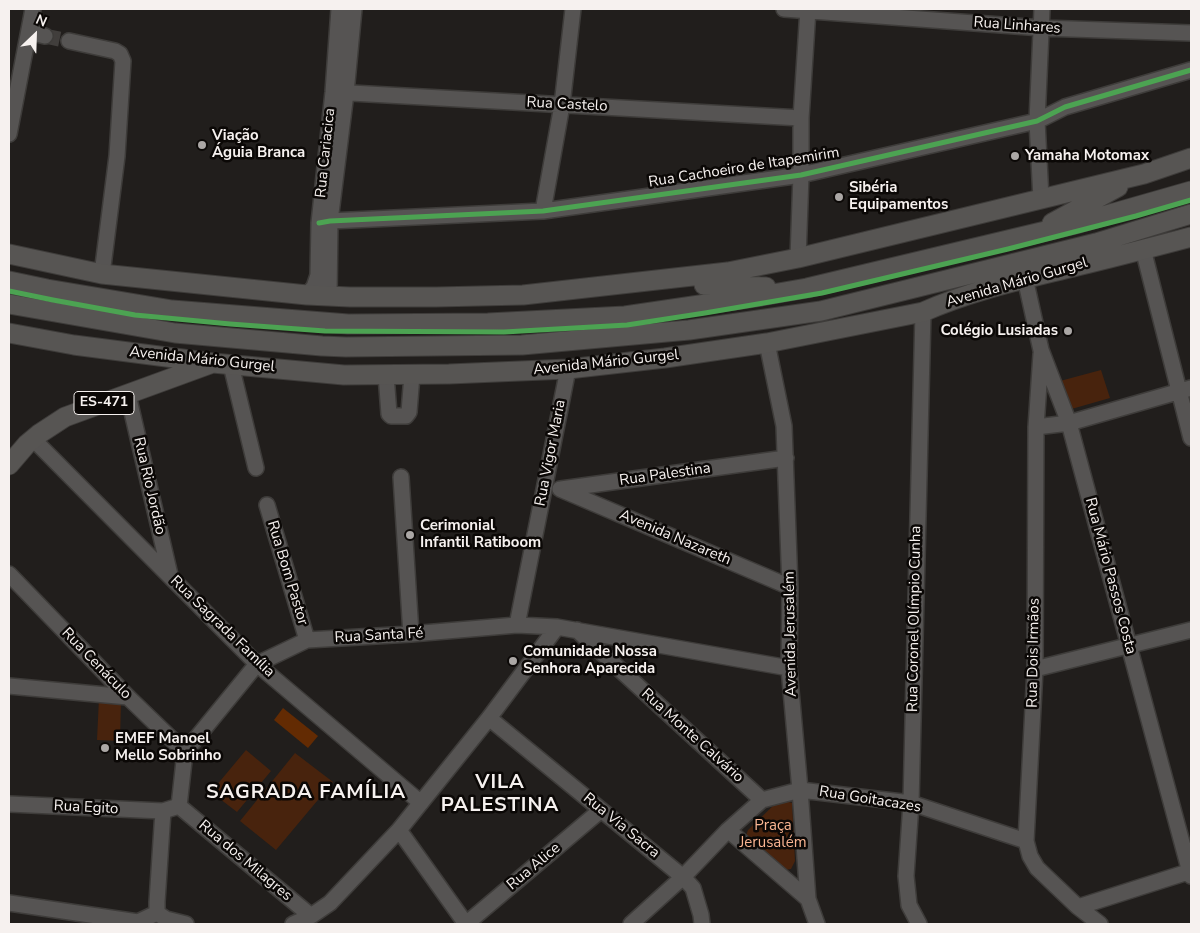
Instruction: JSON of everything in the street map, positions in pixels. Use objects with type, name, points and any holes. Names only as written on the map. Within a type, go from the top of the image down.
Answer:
[{"type":"main road","points":[[9,254],[102,274],[307,295],[436,298],[523,295],[728,272],[798,258],[1144,174],[1191,158]]},
{"type":"main road","points":[[1029,235],[1144,174]]},
{"type":"main road","points":[[9,281],[172,310],[348,324],[488,323],[625,316],[807,288],[1079,224],[1191,190]]},
{"type":"main road","name":"Avenida Mário Gurgel","points":[[9,305],[175,333],[322,346],[522,345],[689,330],[820,311],[1096,243],[1191,214]]},
{"type":"main road","name":"Avenida Mário Gurgel","points":[[9,333],[74,345],[222,364],[344,375],[568,370],[767,343],[932,308],[1025,278],[1143,250],[1191,236]]},
{"type":"main road","points":[[641,283],[807,288]]},
{"type":"main road","points":[[267,368],[297,366],[313,360],[322,346],[329,296]]},
{"type":"main road","points":[[865,300],[932,308]]},
{"type":"main road","points":[[665,358],[820,311]]},
{"type":"main road","points":[[433,346],[503,372]]},
{"type":"main road","name":"ES-471","points":[[9,465],[34,439],[65,417],[222,364]]},
{"type":"street","points":[[9,134],[33,9]]},
{"type":"street","name":"Rua Cariacica","points":[[339,9],[339,92]]},
{"type":"street","name":"Rua Cariacica","points":[[307,295],[314,287],[318,275],[339,92],[354,9]]},
{"type":"street","points":[[543,211],[562,105],[573,9]]},
{"type":"street","name":"Rua Linhares","points":[[784,9],[1042,28],[1191,33]]},
{"type":"street","points":[[1041,199],[1037,121],[1042,9]]},
{"type":"street","points":[[798,258],[801,118],[808,10]]},
{"type":"street","points":[[29,32],[45,36]]},
{"type":"street","points":[[69,41],[115,51],[120,54],[123,61],[117,156],[102,274]]},
{"type":"street","name":"Rua Cachoeiro de Itapemirim","points":[[325,222],[543,211],[801,175],[1037,121],[1066,108],[1191,70]]},
{"type":"street","name":"Rua Castelo","points":[[339,92],[801,118]]},
{"type":"street","name":"Rua Cariacica","points":[[325,222],[329,296]]},
{"type":"street","points":[[1143,250],[1185,389],[1191,438]]},
{"type":"street","name":"Rua Mário Passos Costa","points":[[1025,278],[1042,350],[1069,422],[1191,873]]},
{"type":"street","name":"Rua Coronel Olímpio Cunha","points":[[919,924],[909,905],[906,876],[911,803],[932,308]]},
{"type":"street","name":"Avenida Jerusalém","points":[[767,343],[784,426],[790,587],[789,668],[808,899],[817,924]]},
{"type":"street","name":"Rua Dois Irmãos","points":[[1042,350],[1036,427],[1035,669],[1026,841],[1030,856],[1037,868],[1078,907],[1100,924]]},
{"type":"street","points":[[222,364],[256,468]]},
{"type":"street","name":"Rua Vigor Maria","points":[[517,625],[568,370]]},
{"type":"street","points":[[386,374],[389,414],[391,416],[406,416],[409,412],[412,374]]},
{"type":"street","points":[[1036,427],[1069,422],[1185,389]]},
{"type":"street","name":"Rua Rio Jordão","points":[[128,395],[170,577]]},
{"type":"street","name":"Rua Sagrada Família","points":[[34,439],[257,664],[421,803]]},
{"type":"street","name":"Rua Palestina","points":[[544,490],[786,458]]},
{"type":"street","points":[[401,477],[411,634]]},
{"type":"street","name":"Avenida Nazareth","points":[[560,489],[790,587]]},
{"type":"street","name":"Rua Bom Pastor","points":[[267,505],[307,640]]},
{"type":"street","name":"Rua Cenáculo","points":[[9,574],[128,698],[185,752]]},
{"type":"street","name":"Rua Santa Fé","points":[[185,752],[257,664],[307,640],[517,625],[557,627],[789,668]]},
{"type":"street","points":[[293,924],[311,916],[330,903],[399,830],[489,718],[557,627]]},
{"type":"street","name":"Rua Monte Calvário","points":[[576,630],[762,800]]},
{"type":"street","points":[[1035,669],[1191,630]]},
{"type":"street","points":[[9,686],[128,698]]},
{"type":"street","name":"Rua Via Sacra","points":[[489,718],[683,877],[693,888],[702,924]]},
{"type":"street","points":[[157,913],[163,811],[179,806],[185,752]]},
{"type":"street","points":[[631,924],[683,877],[728,830],[762,800],[800,790]]},
{"type":"street","name":"Rua Goitacazes","points":[[800,790],[911,803],[1026,841]]},
{"type":"street","name":"Rua Egito","points":[[9,804],[163,811]]},
{"type":"street","name":"Rua dos Milagres","points":[[179,806],[311,916]]},
{"type":"street","name":"Rua Alice","points":[[466,924],[602,810]]},
{"type":"street","points":[[399,830],[466,924]]},
{"type":"street","points":[[728,830],[808,899]]},
{"type":"street","points":[[1078,907],[1191,873]]},
{"type":"street","points":[[9,903],[138,923],[157,913]]},
{"type":"street","points":[[157,913],[186,924]]},
{"type":"green space","points":[[1101,370],[1110,398],[1068,410],[1060,381]]},
{"type":"green space","points":[[99,698],[121,700],[120,741],[97,740]]},
{"type":"green space","points":[[246,750],[271,771],[237,812],[211,792]]},
{"type":"green space","points":[[295,753],[333,782],[276,850],[240,821]]},
{"type":"green space","name":"Praça Jerusalém","points":[[786,801],[792,803],[795,861],[791,869],[785,870],[745,838],[748,830],[777,802]]},
{"type":"shaded area","points":[[283,708],[318,736],[308,748],[274,720]]},
{"type":"tunnel","points":[[45,36],[69,41]]},
{"type":"cycle path","points":[[319,223],[543,211],[801,175],[1037,121],[1065,107],[1191,70]]},
{"type":"cycle path","points":[[9,291],[135,315],[325,331],[504,332],[627,325],[822,293],[1008,249],[1191,200]]},
{"type":"place","name":"Viação Águia Branca","points":[[202,145]]},
{"type":"place","name":"Yamaha Motomax","points":[[1015,156]]},
{"type":"place","name":"Sibéria Equipamentos","points":[[839,197]]},
{"type":"place","name":"Colégio Lusiadas","points":[[1068,331]]},
{"type":"place","name":"Cerimonial Infantil Ratiboom","points":[[410,535]]},
{"type":"place","name":"Comunidade Nossa Senhora Aparecida","points":[[513,661]]},
{"type":"place","name":"EMEF Manoel Mello Sobrinho","points":[[105,748]]},
{"type":"district","name":"SAGRADA FAMÍLIA","points":[[306,793]]},
{"type":"district","name":"VILA PALESTINA","points":[[500,794]]}]
